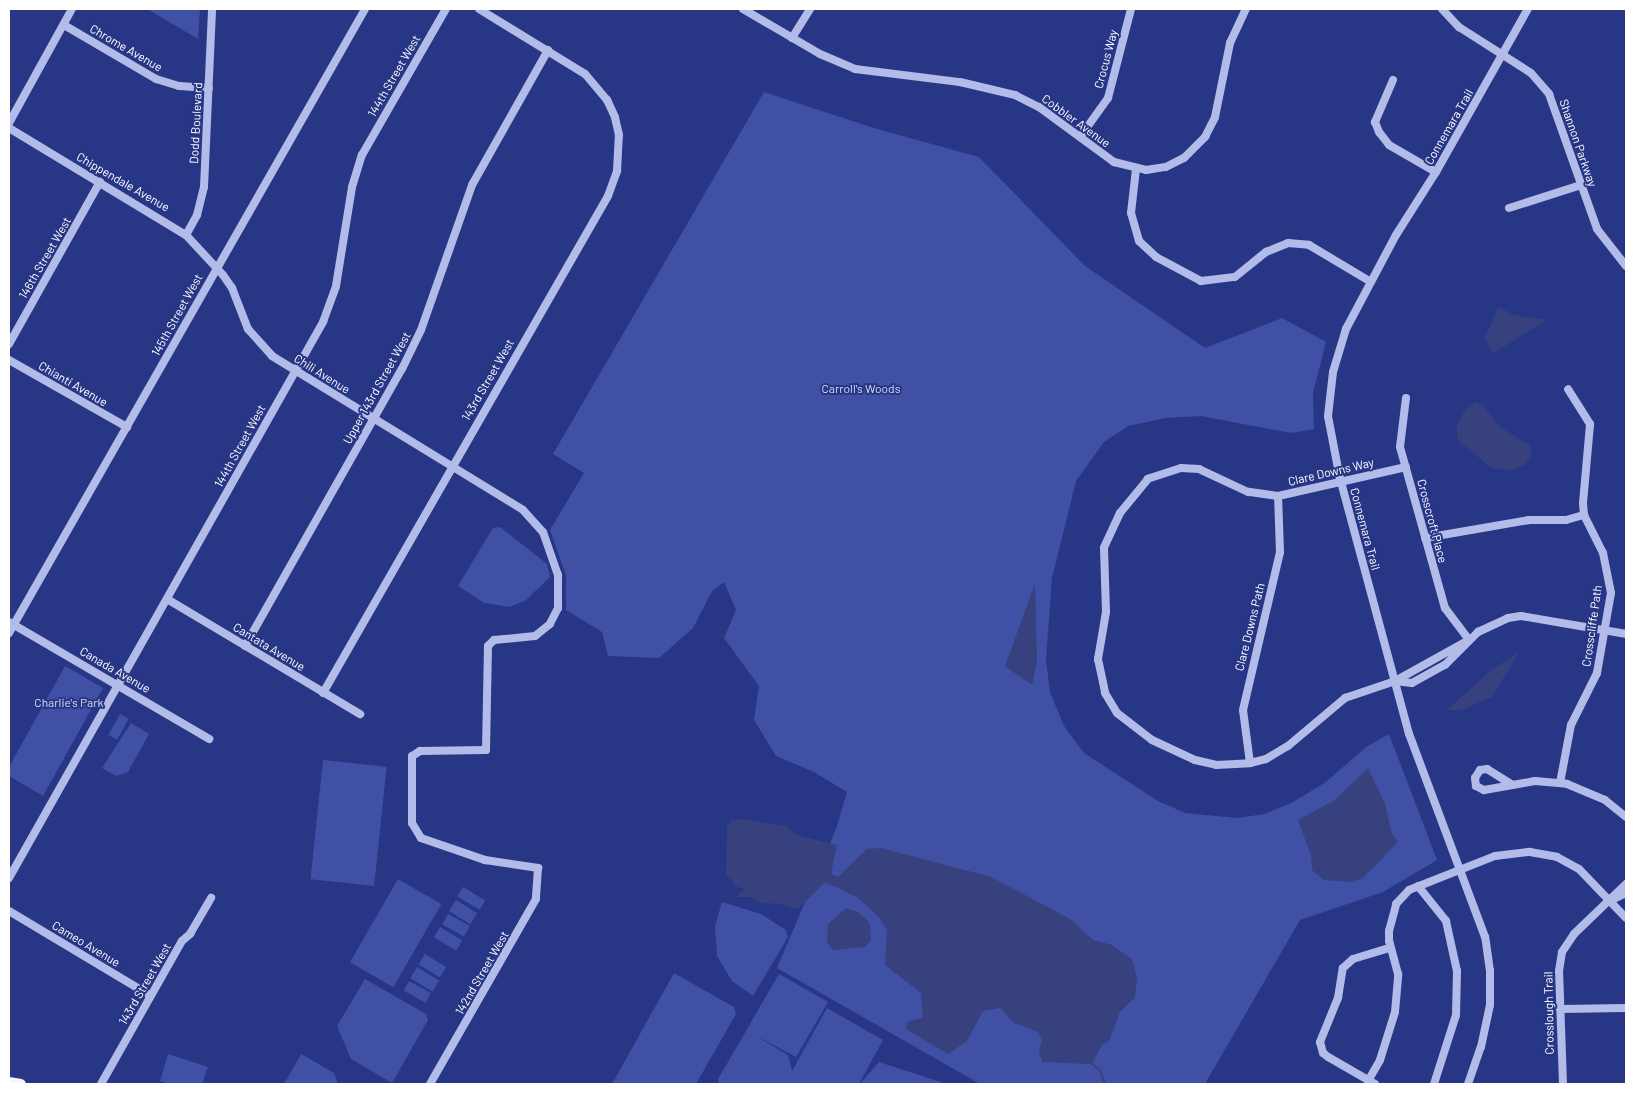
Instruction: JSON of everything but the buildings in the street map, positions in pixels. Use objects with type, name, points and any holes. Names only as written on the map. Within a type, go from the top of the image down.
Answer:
[{"type":"main road","points":[[9,1082],[21,1084]]},
{"type":"street","points":[[9,123],[72,9]]},
{"type":"street","name":"Dodd Boulevard","points":[[186,235],[202,197],[212,9]]},
{"type":"street","name":"145th Street West","points":[[9,633],[11,623],[127,428],[216,266],[365,9]]},
{"type":"street","name":"144th Street West","points":[[9,878],[324,322],[333,297],[352,187],[362,155],[446,9]]},
{"type":"street","name":"143rd Street West","points":[[323,693],[608,196],[617,171],[619,135],[615,117],[607,100],[585,74],[479,9]]},
{"type":"street","name":"Cobbler Avenue","points":[[743,9],[820,54],[855,68],[960,82],[1015,95],[1039,107],[1114,162],[1136,169],[1156,169],[1175,163],[1192,152],[1205,137],[1215,117],[1230,43],[1246,9]]},
{"type":"street","points":[[792,38],[810,9]]},
{"type":"street","name":"Crocus Way","points":[[1080,138],[1108,98],[1131,9]]},
{"type":"street","name":"Shannon Parkway","points":[[1442,9],[1459,27],[1531,73],[1549,94],[1597,229],[1626,266]]},
{"type":"street","name":"Connemara Trail","points":[[1468,1084],[1485,1035],[1491,988],[1485,937],[1414,747],[1340,479],[1328,416],[1330,390],[1346,328],[1396,235],[1436,172],[1528,9]]},
{"type":"street","name":"Chrome Avenue","points":[[64,25],[156,79],[179,86],[209,88]]},
{"type":"street","name":"Upper 143rd Street West","points":[[245,646],[373,420],[421,330],[472,186],[548,50]]},
{"type":"street","points":[[1393,80],[1376,122],[1378,132],[1390,145],[1436,172]]},
{"type":"street","name":"Chippendale Avenue","points":[[9,128],[186,235],[216,266]]},
{"type":"street","points":[[1136,169],[1131,213],[1136,235],[1151,254],[1200,282],[1235,277],[1266,252],[1288,243],[1309,245],[1371,282]]},
{"type":"street","name":"146th Street West","points":[[9,344],[100,182]]},
{"type":"street","points":[[1509,208],[1581,185]]},
{"type":"street","name":"Chili Avenue","points":[[216,266],[232,288],[253,336],[272,356],[373,420],[523,510],[543,532],[558,575],[558,608],[550,624],[535,636],[494,640],[488,646],[486,750],[420,752],[412,756],[412,823],[421,838],[485,860],[538,868]]},
{"type":"street","name":"Chianti Avenue","points":[[9,360],[127,428]]},
{"type":"street","name":"Crosscliffe Path","points":[[1560,783],[1571,724],[1597,673],[1611,583],[1603,553],[1584,515],[1582,494],[1590,424],[1568,389]]},
{"type":"street","name":"Crosscroft Place","points":[[1406,398],[1399,436],[1406,467],[1445,608],[1457,628],[1469,640]]},
{"type":"street","name":"Clare Downs Way","points":[[1406,467],[1340,479],[1278,496],[1248,492],[1199,469],[1181,468],[1161,472],[1148,479],[1133,495],[1110,532],[1104,548],[1106,612],[1098,659],[1105,693],[1117,714],[1152,740],[1195,760],[1216,765],[1250,763],[1266,759],[1288,746],[1345,698],[1395,681],[1412,683],[1426,676],[1455,658],[1469,640],[1488,625],[1515,616],[1626,634]]},
{"type":"street","name":"Clare Downs Path","points":[[1250,763],[1242,710],[1280,552],[1278,496]]},
{"type":"street","points":[[1425,538],[1529,520],[1566,520],[1584,515]]},
{"type":"street","name":"Cantata Avenue","points":[[167,599],[360,714]]},
{"type":"street","name":"Canada Avenue","points":[[11,623],[209,739]]},
{"type":"street","points":[[1511,784],[1560,783],[1594,794],[1626,817]]},
{"type":"street","points":[[1390,948],[1353,958],[1343,968],[1338,998],[1320,1048],[1328,1057],[1371,1082],[1380,1060],[1397,1003],[1398,974],[1390,948],[1390,926],[1396,904],[1404,893],[1461,869],[1512,852],[1548,855],[1586,874],[1626,918]]},
{"type":"street","name":"142nd Street West","points":[[430,1084],[536,899],[538,868]]},
{"type":"street","name":"Crosslough Trail","points":[[1563,1084],[1559,964],[1564,947],[1626,884]]},
{"type":"street","points":[[1418,886],[1446,921],[1457,971],[1456,1015],[1434,1084]]},
{"type":"street","name":"Crosslough Trail","points":[[1610,901],[1626,893]]},
{"type":"street","name":"143rd Street West","points":[[101,1084],[182,941],[190,934],[211,898]]},
{"type":"street","name":"Cameo Avenue","points":[[9,911],[151,996]]},
{"type":"street","points":[[1560,1009],[1626,1008]]},
{"type":"green space","points":[[147,9],[200,9],[198,39]]},
{"type":"green space","name":"Carroll's Woods","points":[[764,92],[877,129],[979,157],[1085,266],[1205,348],[1282,318],[1326,342],[1313,393],[1314,429],[1291,433],[1201,416],[1166,418],[1128,426],[1104,442],[1076,481],[1052,578],[1046,660],[1050,692],[1064,726],[1084,753],[1158,801],[1185,813],[1237,818],[1265,814],[1293,802],[1326,782],[1366,747],[1389,734],[1437,860],[1383,892],[1300,920],[1205,1084],[980,1084],[777,968],[836,829],[847,792],[814,772],[776,756],[754,720],[759,686],[724,638],[736,610],[724,582],[712,591],[693,628],[659,658],[608,656],[602,632],[566,610],[566,575],[550,530],[584,473],[553,454]]},
{"type":"green space","points":[[500,527],[547,564],[550,577],[526,600],[510,607],[484,603],[458,586],[493,528]]},
{"type":"green space","name":"Charlie's Park","points":[[65,666],[103,688],[43,796],[9,776],[9,767]]},
{"type":"green space","points":[[120,714],[129,719],[117,740],[108,735]]},
{"type":"green space","points":[[131,723],[149,734],[128,772],[116,776],[102,768]]},
{"type":"green space","points":[[323,760],[387,767],[374,886],[310,879]]},
{"type":"green space","points":[[398,879],[441,904],[393,987],[350,962]]},
{"type":"green space","points":[[463,887],[485,900],[480,910],[457,896]]},
{"type":"green space","points":[[456,900],[477,913],[470,924],[449,911]]},
{"type":"green space","points":[[722,902],[761,914],[786,930],[788,937],[753,996],[732,981],[717,956],[715,926]]},
{"type":"green space","points":[[448,914],[470,926],[464,937],[442,924]]},
{"type":"green space","points":[[440,927],[462,940],[456,951],[434,937]]},
{"type":"green space","points":[[425,954],[446,967],[440,977],[419,964]]},
{"type":"green space","points":[[417,967],[439,980],[433,992],[410,978]]},
{"type":"green space","points":[[674,973],[734,1007],[736,1014],[696,1084],[612,1084]]},
{"type":"green space","points":[[779,974],[828,1002],[796,1057],[753,1034],[788,1055],[792,1071],[827,1008],[883,1040],[859,1084],[719,1084],[718,1079]]},
{"type":"green space","points":[[365,979],[426,1014],[428,1020],[392,1083],[351,1059],[337,1026]]},
{"type":"green space","points":[[409,981],[431,993],[426,1003],[404,991]]},
{"type":"green space","points":[[168,1054],[208,1067],[202,1084],[171,1084],[160,1081]]},
{"type":"green space","points":[[301,1054],[334,1073],[338,1084],[284,1084]]},
{"type":"green space","points":[[879,1062],[947,1084],[860,1084]]},
{"type":"shaded area","points":[[1498,307],[1514,315],[1546,320],[1492,354],[1485,338]]},
{"type":"shaded area","points":[[1476,402],[1483,405],[1500,427],[1529,445],[1532,454],[1525,465],[1512,470],[1492,468],[1457,438],[1457,425],[1465,410]]},
{"type":"shaded area","points":[[1035,584],[1037,661],[1032,685],[1005,666]]},
{"type":"shaded area","points":[[1519,652],[1492,697],[1462,710],[1447,710],[1490,671]]},
{"type":"shaded area","points":[[1368,768],[1385,804],[1392,834],[1398,842],[1363,878],[1350,882],[1324,880],[1312,870],[1311,855],[1298,820],[1335,800]]},
{"type":"shaded area","points":[[743,819],[785,826],[797,835],[837,845],[831,873],[835,876],[839,876],[867,849],[881,848],[991,877],[1070,919],[1093,940],[1112,945],[1132,959],[1137,978],[1135,997],[1120,1012],[1109,1041],[1102,1045],[1092,1064],[1043,1062],[1039,1052],[1042,1039],[1038,1032],[1014,1023],[1000,1008],[983,1011],[967,1041],[948,1054],[906,1029],[908,1021],[923,1018],[921,993],[885,965],[887,930],[880,918],[857,897],[825,882],[798,909],[780,904],[760,903],[751,897],[735,897],[745,889],[737,887],[726,875],[727,826],[732,820]]},
{"type":"shaded area","points":[[846,908],[858,912],[870,923],[871,940],[865,947],[833,950],[827,942],[828,924]]},
{"type":"waterway","points":[[1092,1064],[1100,1070],[1105,1084]]}]
